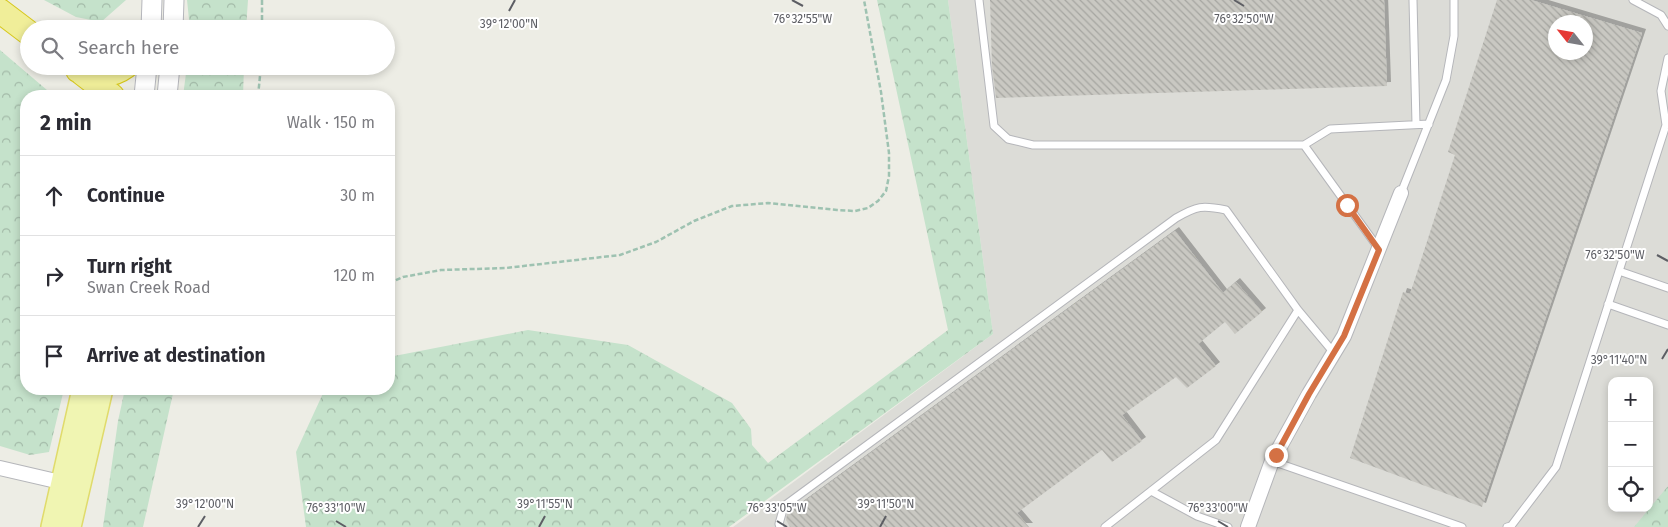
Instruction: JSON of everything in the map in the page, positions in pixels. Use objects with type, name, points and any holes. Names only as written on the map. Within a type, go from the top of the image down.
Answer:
[{"type":"highway","points":[[0,11],[20,26]]},
{"type":"highway","points":[[84,75],[104,90]]},
{"type":"main road","points":[[70,527],[71,484],[82,395]]},
{"type":"main road","points":[[52,527],[71,484],[100,395]]},
{"type":"street","points":[[151,20],[152,0]]},
{"type":"street","points":[[173,20],[174,0]]},
{"type":"street","points":[[145,90],[147,75]]},
{"type":"street","points":[[168,90],[169,75]]},
{"type":"street","points":[[1248,527],[1272,461],[1344,336],[1401,193]]},
{"type":"street","points":[[0,468],[71,484]]},
{"type":"lane","points":[[979,0],[994,126],[1008,140],[1033,145],[1304,145],[1330,129],[1429,124]]},
{"type":"lane","points":[[1412,0],[1416,124]]},
{"type":"lane","points":[[1401,193],[1446,80],[1454,36],[1454,0]]},
{"type":"lane","points":[[1633,0],[1661,15],[1668,26]]},
{"type":"lane","points":[[1507,527],[1511,526],[1556,467],[1667,124],[1660,91],[1668,58]]},
{"type":"lane","points":[[1304,145],[1379,250]]},
{"type":"lane","points":[[780,527],[779,524],[784,506],[1176,218],[1195,207],[1226,210],[1298,310],[1334,353]]},
{"type":"lane","points":[[1619,271],[1668,288]]},
{"type":"lane","points":[[1608,304],[1668,325]]},
{"type":"lane","points":[[1105,527],[1216,440],[1298,310]]},
{"type":"lane","points":[[1272,461],[1462,527]]},
{"type":"lane","points":[[1151,490],[1196,516],[1228,527]]},
{"type":"path","points":[[262,0],[262,20]]},
{"type":"path","points":[[395,280],[403,277],[441,270],[506,268],[620,255],[656,242],[694,221],[732,206],[768,203],[855,211],[868,208],[878,201],[886,191],[889,176],[889,153],[881,92],[864,0]]},
{"type":"path","points":[[259,90],[260,75]]},
{"type":"shaded area","points":[[948,0],[1668,0],[1668,527],[733,527],[993,334]]},
{"type":"green space","points":[[44,0],[126,0],[103,20],[76,17]]},
{"type":"green space","points":[[187,0],[248,0],[247,20],[189,20]]},
{"type":"green space","points":[[877,0],[948,0],[993,334],[729,527],[306,527],[296,452],[322,395],[395,395],[395,356],[528,330],[628,345],[732,403],[751,429],[752,445],[768,463],[948,330]]},
{"type":"green space","points":[[0,50],[20,67],[20,75],[29,75],[47,90],[20,90],[20,395],[63,395],[49,452],[30,455],[0,446]]},
{"type":"green space","points":[[186,75],[244,75],[243,90],[184,90]]},
{"type":"green space","points":[[124,395],[173,395],[143,527],[103,527],[118,421]]},
{"type":"green space","points":[[1668,486],[1668,527],[1634,527],[1646,512],[1653,512],[1653,504]]},
{"type":"building","points":[[990,0],[1384,0],[1387,86],[996,98],[992,66]]},
{"type":"building","points":[[1497,0],[1531,0],[1581,15],[1548,15],[1548,60],[1593,60],[1593,18],[1642,33],[1482,507],[1350,458],[1403,292],[1410,294],[1455,155],[1448,152]]},
{"type":"building","points":[[1175,231],[1223,293],[1236,282],[1262,312],[1235,334],[1225,322],[1198,344],[1216,366],[1187,388],[1176,377],[1122,415],[1142,441],[1112,462],[1102,450],[1017,513],[1029,527],[790,527],[786,520],[787,514]]},
{"type":"route","points":[[1276,455],[1309,394],[1344,336],[1379,250],[1347,205]]}]
